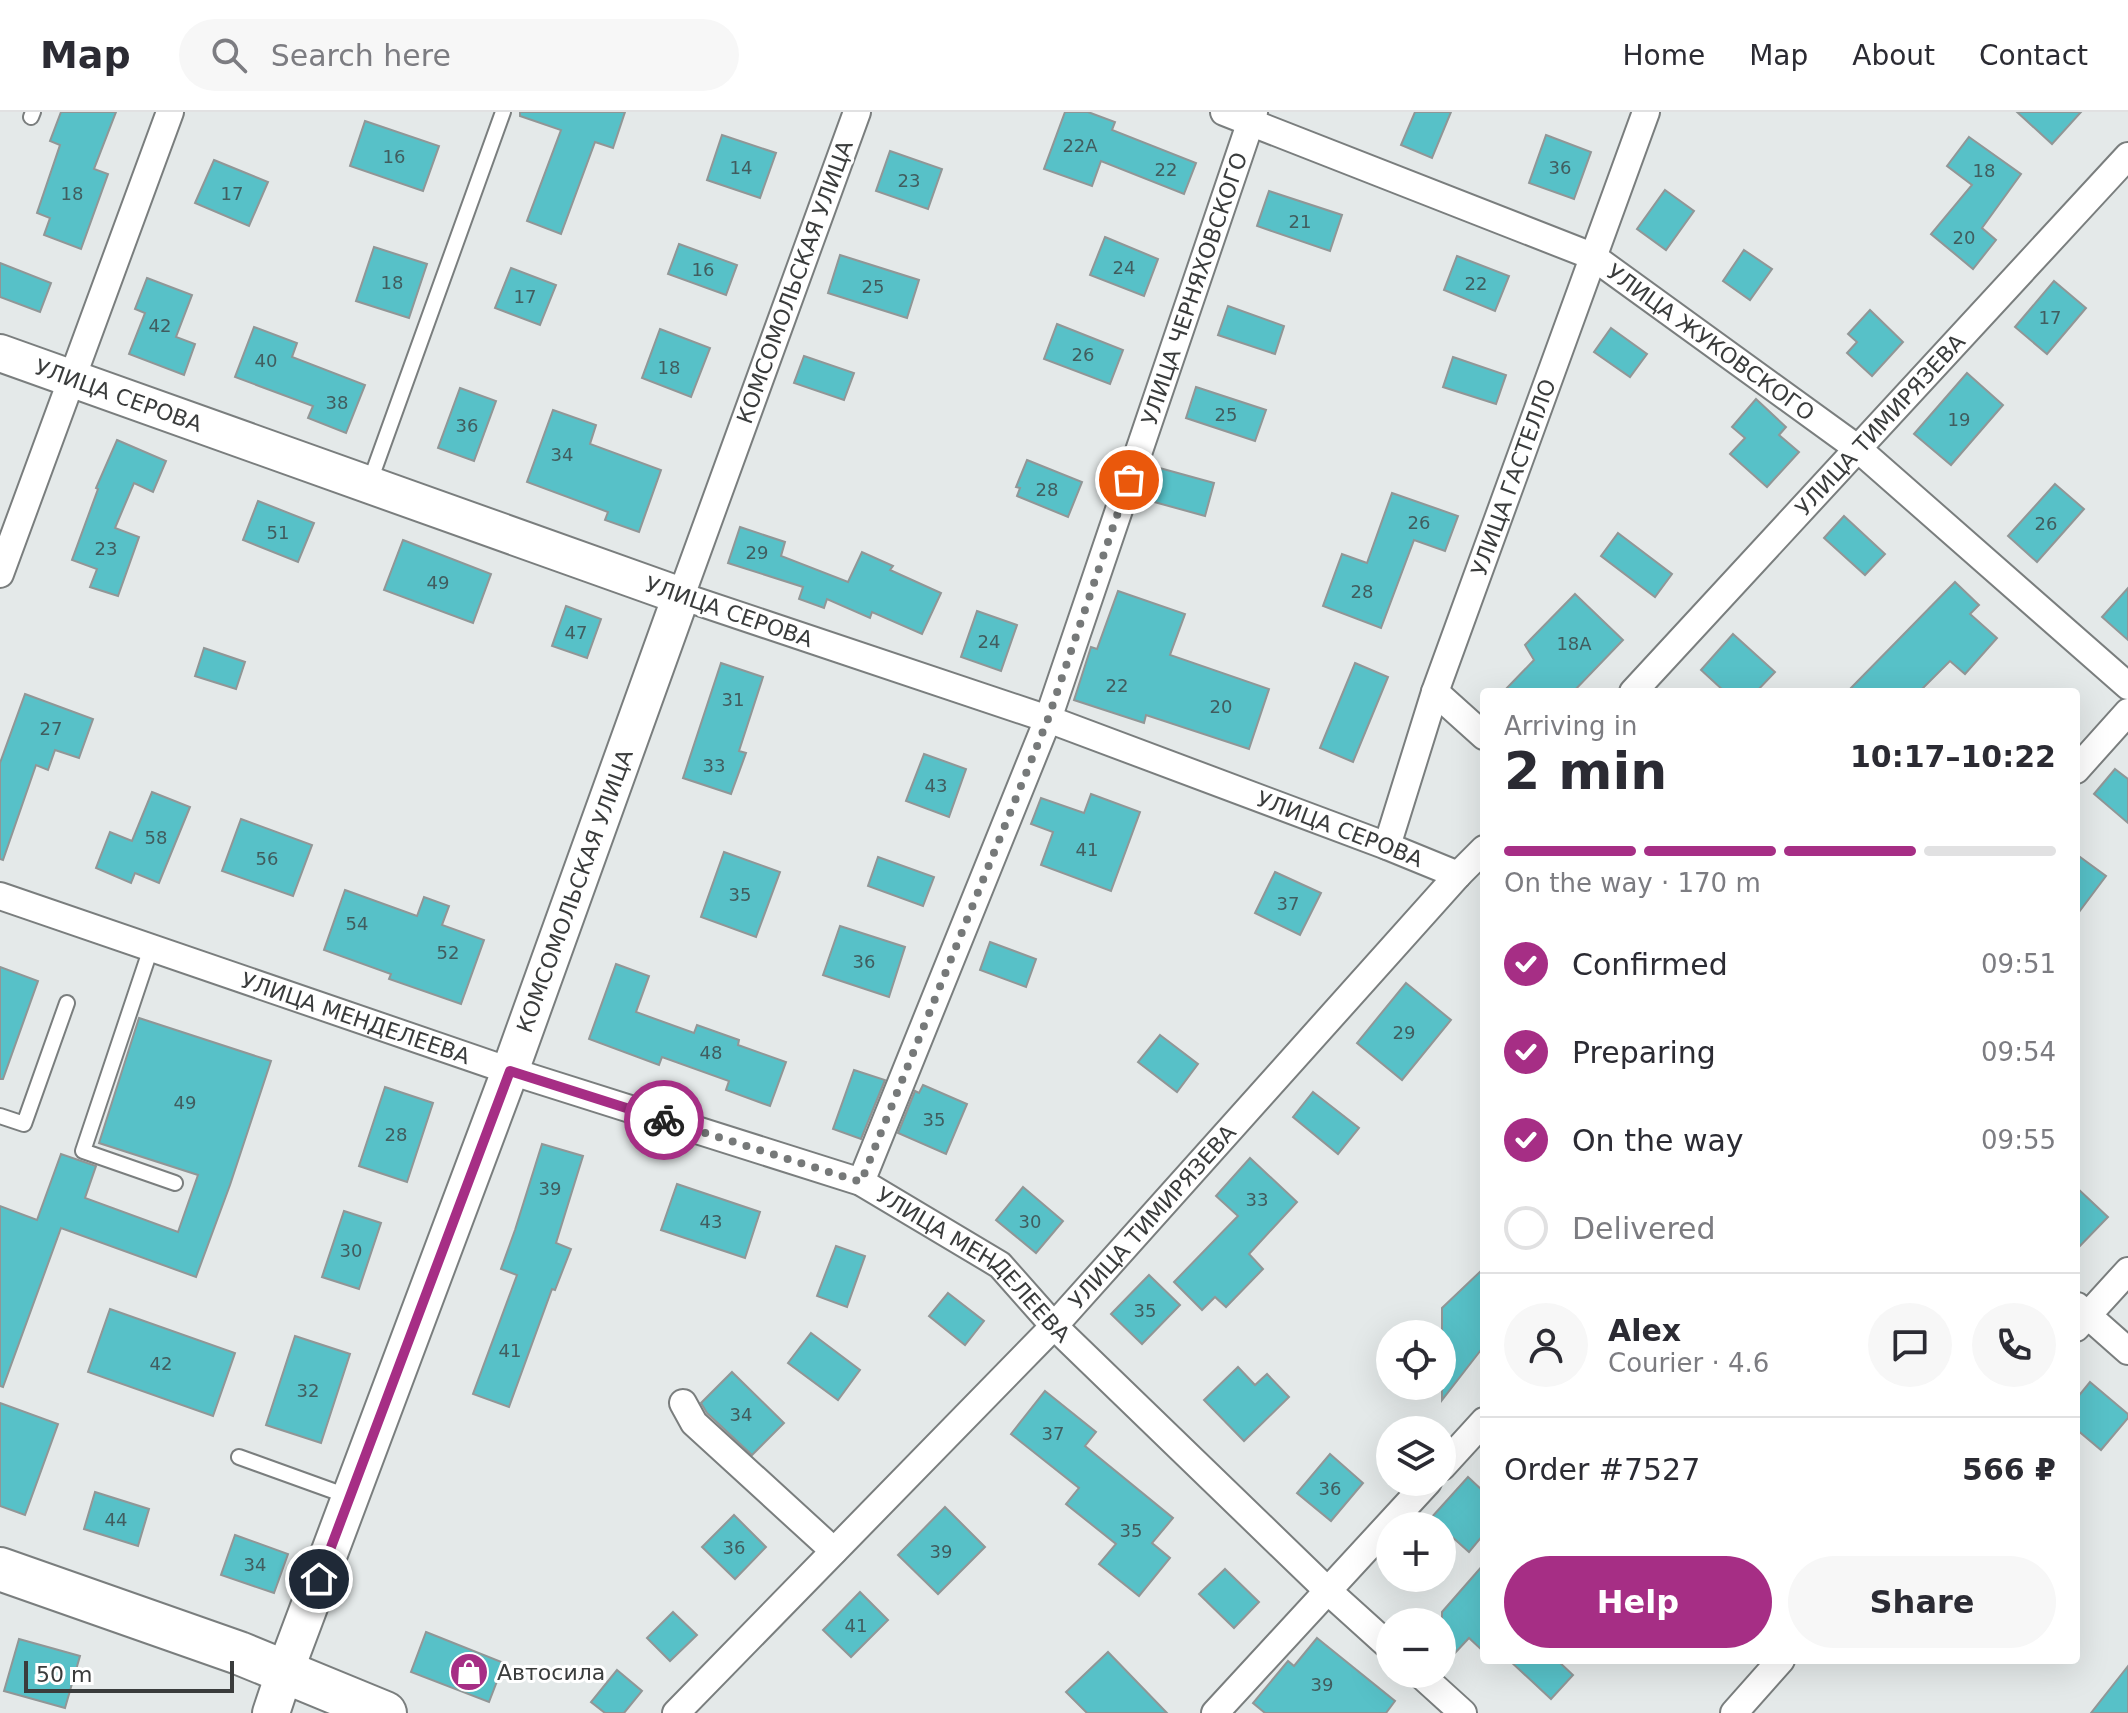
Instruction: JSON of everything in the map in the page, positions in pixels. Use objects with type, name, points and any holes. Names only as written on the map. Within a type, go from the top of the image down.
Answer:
[{"type":"main road","name":"УЛИЦА СЕРОВА","points":[[0,353],[681,596]]},
{"type":"main road","name":"КОМСОМОЛЬСКАЯ УЛИЦА","points":[[271,1713],[510,1071],[681,596]]},
{"type":"main road","points":[[0,1569],[285,1671],[385,1713]]},
{"type":"street","points":[[0,574],[170,112]]},
{"type":"street","name":"КОМСОМОЛЬСКАЯ УЛИЦА","points":[[681,596],[857,112]]},
{"type":"street","name":"УЛИЦА ЖУКОВСКОГО","points":[[1224,112],[1252,117],[1592,256],[1857,448],[2128,686]]},
{"type":"street","name":"УЛИЦА ГАСТЕЛЛО","points":[[1387,846],[1435,692],[1646,112]]},
{"type":"street","name":"УЛИЦА ЧЕРНЯХОВСКОГО","points":[[861,1182],[1048,719],[1252,117]]},
{"type":"street","name":"УЛИЦА ТИМИРЯЗЕВА","points":[[1637,688],[2128,156]]},
{"type":"street","name":"УЛИЦА СЕРОВА","points":[[681,596],[1048,719],[1458,875]]},
{"type":"street","points":[[1435,692],[1480,732]]},
{"type":"street","points":[[2080,766],[2128,712]]},
{"type":"street","name":"УЛИЦА ТИМИРЯЗЕВА","points":[[676,1713],[1054,1326],[1480,853]]},
{"type":"street","name":"УЛИЦА МЕНДЕЛЕЕВА","points":[[0,896],[510,1071],[861,1182],[1000,1265],[1054,1326],[1376,1634]]},
{"type":"street","points":[[2128,1271],[2080,1316],[2128,1351]]},
{"type":"street","points":[[683,1403],[694,1423],[834,1551]]},
{"type":"street","points":[[1456,1452],[1480,1425]]},
{"type":"street","points":[[1215,1713],[1415,1496]]},
{"type":"street","points":[[1734,1713],[1777,1664]]},
{"type":"street","points":[[1435,1688],[1463,1713]]},
{"type":"lane","points":[[369,485],[503,112]]},
{"type":"lane","points":[[151,948],[83,1151],[175,1183]]},
{"type":"lane","points":[[0,1116],[24,1124],[67,1003]]},
{"type":"lane","points":[[239,1457],[350,1497]]},
{"type":"building","points":[[61,112],[116,112],[94,169],[108,174],[81,249],[44,235],[50,218],[37,213],[60,145],[50,141]]},
{"type":"building","points":[[520,112],[625,112],[613,148],[595,142],[561,234],[527,221],[561,130],[520,116]]},
{"type":"building","points":[[1065,112],[1088,112],[1115,122],[1112,130],[1196,163],[1184,194],[1101,161],[1092,186],[1044,169]]},
{"type":"building","points":[[1415,112],[1451,112],[1432,158],[1401,145]]},
{"type":"building","points":[[2017,112],[2081,112],[2052,144]]},
{"type":"building","points":[[365,121],[439,146],[423,191],[350,166]]},
{"type":"building","points":[[722,135],[776,153],[760,198],[707,180]]},
{"type":"building","points":[[1546,135],[1591,152],[1574,199],[1529,183]]},
{"type":"building","points":[[1969,137],[2021,174],[1982,228],[1996,240],[1973,269],[1931,234],[1972,185],[1947,166]]},
{"type":"building","points":[[890,151],[942,169],[928,209],[876,191]]},
{"type":"building","points":[[214,160],[268,182],[249,226],[195,203]]},
{"type":"building","points":[[1665,190],[1694,211],[1666,250],[1637,229]]},
{"type":"building","points":[[1269,191],[1342,215],[1330,251],[1257,226]]},
{"type":"building","points":[[1105,237],[1158,259],[1144,296],[1090,275]]},
{"type":"building","points":[[679,244],[737,265],[726,295],[668,274]]},
{"type":"building","points":[[374,247],[427,264],[409,318],[356,301]]},
{"type":"building","points":[[1744,250],[1772,269],[1750,300],[1723,281]]},
{"type":"building","points":[[840,255],[919,280],[907,318],[828,293]]},
{"type":"building","points":[[1457,256],[1509,276],[1495,311],[1444,290]]},
{"type":"building","points":[[0,263],[51,283],[40,312],[0,297]]},
{"type":"building","points":[[511,268],[556,285],[540,325],[495,308]]},
{"type":"building","points":[[147,278],[192,295],[176,337],[195,344],[184,375],[129,354],[145,313],[135,309]]},
{"type":"building","points":[[2054,281],[2086,308],[2047,354],[2015,327]]},
{"type":"building","points":[[1228,306],[1284,326],[1275,354],[1218,335]]},
{"type":"building","points":[[1870,310],[1903,342],[1872,376],[1847,353],[1857,342],[1848,334]]},
{"type":"building","points":[[1057,324],[1123,350],[1110,384],[1044,359]]},
{"type":"building","points":[[254,327],[297,343],[292,357],[365,385],[346,433],[308,418],[313,406],[235,377]]},
{"type":"building","points":[[1611,328],[1647,354],[1630,377],[1594,352]]},
{"type":"building","points":[[660,329],[710,348],[691,397],[642,378]]},
{"type":"building","points":[[804,356],[854,373],[844,400],[794,383]]},
{"type":"building","points":[[1453,357],[1506,375],[1496,404],[1443,387]]},
{"type":"building","points":[[1967,373],[2003,405],[1951,465],[1914,434]]},
{"type":"building","points":[[1196,387],[1266,410],[1255,441],[1186,418]]},
{"type":"building","points":[[460,388],[496,401],[474,461],[438,448]]},
{"type":"building","points":[[1756,399],[1786,427],[1779,435],[1799,452],[1767,487],[1730,454],[1745,438],[1732,427]]},
{"type":"building","points":[[553,410],[596,425],[590,444],[661,470],[639,532],[605,520],[608,512],[527,482]]},
{"type":"building","points":[[117,440],[166,461],[153,492],[134,483],[115,528],[139,537],[118,596],[90,587],[97,569],[72,560],[96,488]]},
{"type":"building","points":[[1027,460],[1082,482],[1068,517],[1017,496],[1020,488],[1016,487]]},
{"type":"building","points":[[1156,467],[1214,483],[1205,516],[1147,500]]},
{"type":"building","points":[[2055,484],[2084,509],[2037,562],[2008,536]]},
{"type":"building","points":[[1392,493],[1458,516],[1445,551],[1414,540],[1381,628],[1323,606],[1342,554],[1367,563]]},
{"type":"building","points":[[258,501],[314,523],[298,562],[243,540]]},
{"type":"building","points":[[1844,516],[1885,554],[1865,575],[1824,538]]},
{"type":"building","points":[[740,527],[785,542],[781,556],[848,582],[862,552],[893,566],[890,570],[941,593],[922,634],[872,612],[870,618],[827,599],[824,608],[799,599],[803,587],[728,563]]},
{"type":"building","points":[[1618,533],[1672,574],[1655,597],[1601,556]]},
{"type":"building","points":[[403,540],[491,574],[473,623],[384,590]]},
{"type":"building","points":[[1955,582],[1979,605],[1970,614],[1997,638],[1965,674],[1950,661],[1923,688],[1851,688]]},
{"type":"building","points":[[2128,588],[2128,640],[2102,617]]},
{"type":"building","points":[[1118,591],[1185,614],[1170,655],[1269,689],[1249,749],[1146,715],[1144,723],[1074,700],[1091,647],[1097,649]]},
{"type":"building","points":[[1575,594],[1623,640],[1577,688],[1507,688],[1534,660],[1525,645]]},
{"type":"building","points":[[566,606],[601,619],[587,658],[552,646]]},
{"type":"building","points":[[977,611],[1017,625],[1001,671],[961,657]]},
{"type":"building","points":[[1733,634],[1775,672],[1760,688],[1721,688],[1701,670]]},
{"type":"building","points":[[204,648],[245,662],[236,689],[195,676]]},
{"type":"building","points":[[721,663],[763,677],[739,751],[746,753],[731,794],[683,778]]},
{"type":"building","points":[[1355,663],[1388,677],[1353,762],[1320,748]]},
{"type":"building","points":[[25,694],[93,719],[79,758],[55,750],[48,770],[36,765],[3,860],[0,859],[0,763]]},
{"type":"building","points":[[924,754],[966,769],[949,817],[906,801]]},
{"type":"building","points":[[2115,769],[2128,779],[2128,823],[2094,794]]},
{"type":"building","points":[[152,792],[190,807],[159,883],[135,873],[131,883],[96,868],[110,832],[132,841]]},
{"type":"building","points":[[1091,794],[1140,812],[1111,891],[1041,865],[1053,832],[1031,824],[1041,798],[1084,813]]},
{"type":"building","points":[[241,819],[312,845],[293,896],[222,871]]},
{"type":"building","points":[[724,852],[780,872],[756,937],[701,917]]},
{"type":"building","points":[[878,857],[934,877],[923,906],[868,886]]},
{"type":"building","points":[[2080,857],[2106,876],[2080,911]]},
{"type":"building","points":[[1275,872],[1321,893],[1300,935],[1255,913]]},
{"type":"building","points":[[345,890],[417,916],[424,897],[449,906],[442,925],[484,940],[461,1004],[389,979],[391,974],[324,950]]},
{"type":"building","points":[[840,926],[905,947],[889,997],[823,975]]},
{"type":"building","points":[[990,942],[1036,959],[1026,987],[980,970]]},
{"type":"building","points":[[616,964],[649,976],[636,1012],[694,1033],[697,1025],[739,1040],[738,1045],[786,1062],[770,1106],[726,1090],[729,1081],[662,1057],[659,1065],[589,1039]]},
{"type":"building","points":[[0,967],[38,981],[3,1079],[0,1079]]},
{"type":"building","points":[[1406,983],[1451,1020],[1402,1080],[1357,1043]]},
{"type":"building","points":[[139,1018],[271,1061],[196,1277],[61,1228],[3,1387],[0,1386],[0,1206],[37,1220],[61,1154],[96,1166],[85,1198],[178,1232],[198,1175],[99,1143]]},
{"type":"building","points":[[1160,1035],[1198,1064],[1177,1092],[1138,1062]]},
{"type":"building","points":[[854,1070],[885,1080],[861,1139],[833,1129]]},
{"type":"building","points":[[923,1085],[967,1104],[946,1154],[898,1133],[915,1091],[919,1093]]},
{"type":"building","points":[[385,1087],[433,1103],[407,1182],[359,1166]]},
{"type":"building","points":[[1313,1092],[1359,1128],[1338,1154],[1293,1117]]},
{"type":"building","points":[[542,1144],[583,1156],[556,1243],[571,1249],[555,1290],[552,1289],[509,1407],[473,1394],[517,1275],[501,1269]]},
{"type":"building","points":[[1250,1158],[1297,1202],[1249,1254],[1263,1269],[1226,1307],[1215,1297],[1202,1310],[1174,1282],[1238,1216],[1216,1196]]},
{"type":"building","points":[[677,1184],[760,1212],[745,1258],[661,1230]]},
{"type":"building","points":[[1023,1187],[1063,1221],[1036,1253],[996,1220]]},
{"type":"building","points":[[2080,1191],[2108,1217],[2080,1246]]},
{"type":"building","points":[[344,1211],[381,1223],[359,1289],[322,1277]]},
{"type":"building","points":[[836,1246],[865,1256],[847,1307],[817,1296]]},
{"type":"building","points":[[1480,1272],[1480,1351],[1456,1382],[1456,1320],[1442,1320],[1442,1308]]},
{"type":"building","points":[[1149,1275],[1180,1305],[1142,1344],[1111,1314]]},
{"type":"building","points":[[948,1293],[984,1321],[965,1345],[929,1316]]},
{"type":"building","points":[[110,1309],[235,1353],[213,1416],[88,1372]]},
{"type":"building","points":[[811,1333],[860,1370],[838,1400],[788,1363]]},
{"type":"building","points":[[295,1336],[350,1354],[321,1443],[266,1425]]},
{"type":"building","points":[[1238,1367],[1255,1385],[1267,1374],[1289,1397],[1244,1441],[1204,1400]]},
{"type":"building","points":[[732,1372],[784,1423],[752,1455],[707,1413],[701,1403]]},
{"type":"building","points":[[2090,1382],[2128,1414],[2128,1418],[2101,1450],[2080,1432],[2080,1394]]},
{"type":"building","points":[[1045,1391],[1096,1432],[1085,1446],[1173,1518],[1152,1543],[1170,1558],[1139,1596],[1099,1564],[1116,1544],[1066,1504],[1079,1488],[1011,1434]]},
{"type":"building","points":[[0,1403],[58,1424],[25,1515],[0,1506]]},
{"type":"building","points":[[1330,1454],[1363,1483],[1331,1521],[1297,1493]]},
{"type":"building","points":[[1468,1477],[1480,1488],[1480,1539],[1469,1552],[1456,1540],[1456,1512],[1436,1512],[1451,1496],[1456,1496],[1456,1490]]},
{"type":"building","points":[[95,1492],[149,1509],[138,1546],[84,1529]]},
{"type":"building","points":[[945,1507],[985,1547],[938,1594],[898,1555]]},
{"type":"building","points":[[734,1515],[766,1547],[735,1579],[702,1547]]},
{"type":"building","points":[[235,1535],[288,1554],[274,1593],[221,1575]]},
{"type":"building","points":[[1225,1569],[1259,1602],[1234,1628],[1199,1594]]},
{"type":"building","points":[[1480,1569],[1480,1648],[1469,1638],[1456,1652],[1456,1608],[1446,1608]]},
{"type":"building","points":[[860,1592],[888,1620],[851,1657],[823,1630]]},
{"type":"building","points":[[673,1612],[697,1635],[670,1661],[647,1638]]},
{"type":"building","points":[[426,1632],[504,1663],[489,1702],[411,1672]]},
{"type":"building","points":[[1317,1638],[1395,1701],[1386,1713],[1265,1713],[1253,1703],[1288,1661],[1294,1666]]},
{"type":"building","points":[[19,1639],[80,1656],[65,1708],[4,1691]]},
{"type":"building","points":[[1108,1652],[1167,1713],[1087,1713],[1066,1692]]},
{"type":"building","points":[[1513,1664],[1561,1664],[1573,1675],[1551,1699]]},
{"type":"building","points":[[2128,1666],[2128,1713],[2091,1713]]},
{"type":"building","points":[[617,1670],[642,1691],[624,1713],[605,1713],[591,1702]]},
{"type":"way so far","points":[[664,1120],[861,1182],[1048,719],[1129,480]]},
{"type":"place","name":"Автосила","points":[[469,1672]]},
{"type":"route","points":[[319,1579],[510,1071],[664,1120]]}]
